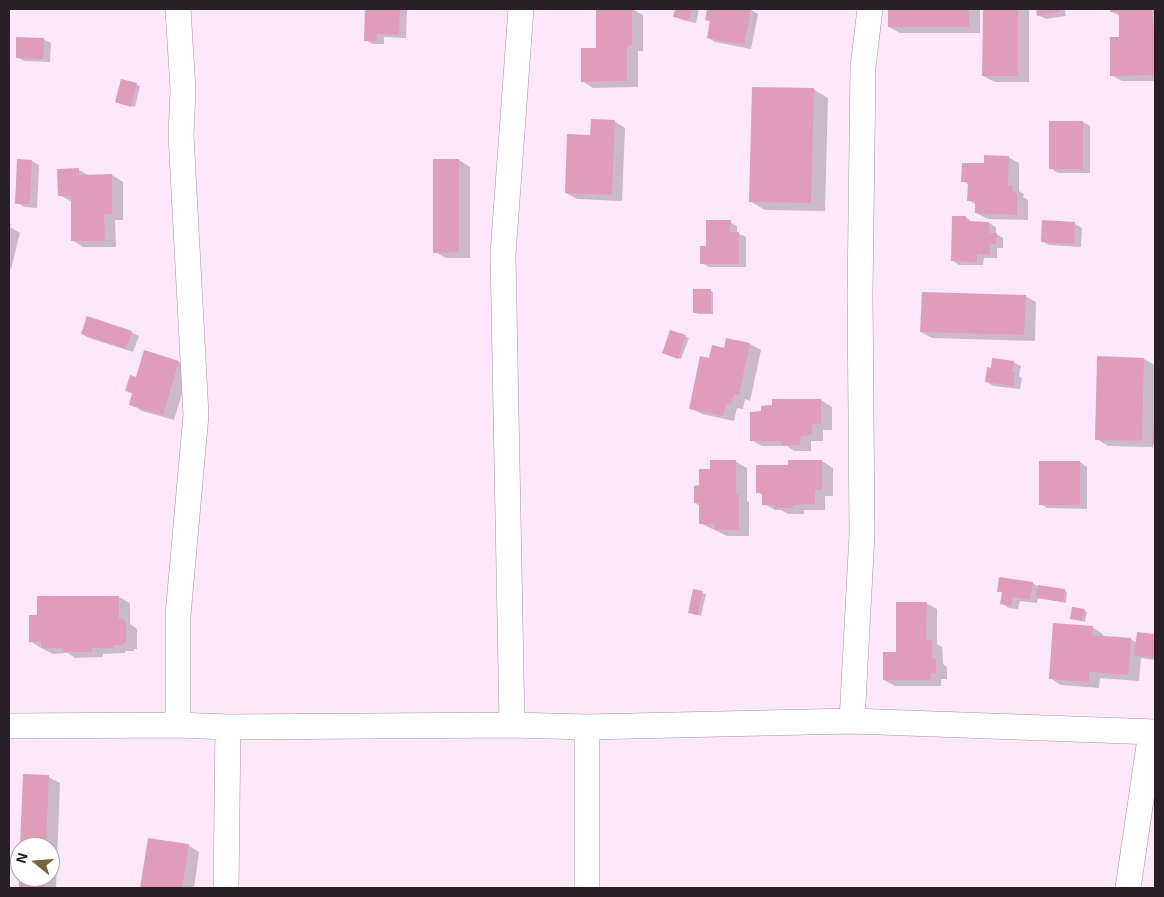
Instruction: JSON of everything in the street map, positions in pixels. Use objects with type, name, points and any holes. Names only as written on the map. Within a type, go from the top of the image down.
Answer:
[{"type":"street","points":[[178,9],[183,90],[181,135],[196,415],[178,615],[178,725]]},
{"type":"street","points":[[512,725],[504,254],[521,9]]},
{"type":"street","points":[[852,721],[862,534],[860,294],[863,67],[870,9]]},
{"type":"street","points":[[9,726],[512,725],[587,727],[852,721],[1153,732],[1128,888]]},
{"type":"street","points":[[226,888],[228,727]]},
{"type":"street","points":[[587,727],[587,888]]},
{"type":"building","points":[[365,9],[400,9],[399,35],[377,34],[377,41],[364,41]]},
{"type":"building","points":[[596,9],[632,9],[632,45],[627,46],[627,81],[581,82],[581,48],[596,48]]},
{"type":"building","points":[[675,9],[692,9],[689,20],[673,17]]},
{"type":"building","points":[[707,9],[751,9],[744,45],[707,38],[710,21],[705,20]]},
{"type":"building","points":[[888,9],[969,9],[969,27],[888,27]]},
{"type":"building","points":[[983,9],[1018,9],[1018,76],[982,76]]},
{"type":"building","points":[[1036,9],[1059,9],[1059,12],[1037,16]]},
{"type":"building","points":[[1110,9],[1152,9],[1153,25],[1155,25],[1155,75],[1110,76],[1110,37],[1119,37],[1119,12],[1110,12]]},
{"type":"building","points":[[16,37],[44,38],[43,59],[16,58]]},
{"type":"building","points":[[121,79],[137,83],[131,107],[115,102]]},
{"type":"building","points":[[752,87],[814,88],[811,203],[749,202]]},
{"type":"building","points":[[591,119],[615,120],[612,195],[565,193],[567,134],[590,135]]},
{"type":"building","points":[[1049,121],[1083,121],[1083,169],[1049,169]]},
{"type":"building","points":[[984,155],[1009,156],[1008,186],[1013,186],[1012,192],[1017,192],[1017,215],[975,213],[975,201],[967,201],[968,182],[961,182],[962,163],[984,163]]},
{"type":"building","points":[[17,159],[32,160],[30,204],[15,204]]},
{"type":"building","points":[[433,159],[459,159],[459,252],[433,253]]},
{"type":"building","points":[[79,168],[79,175],[112,174],[112,214],[104,214],[105,241],[71,241],[71,196],[58,196],[57,169]]},
{"type":"building","points":[[952,216],[966,216],[966,221],[989,222],[989,233],[997,233],[996,244],[990,244],[990,255],[977,254],[977,262],[951,261]]},
{"type":"building","points":[[706,220],[731,220],[730,232],[739,232],[739,264],[700,264],[700,246],[706,246]]},
{"type":"building","points":[[1042,220],[1075,222],[1074,244],[1041,242]]},
{"type":"building","points":[[693,289],[711,289],[711,313],[693,313]]},
{"type":"building","points":[[922,292],[1026,295],[1024,335],[920,332]]},
{"type":"building","points":[[87,316],[132,331],[126,349],[81,334]]},
{"type":"building","points":[[670,330],[686,335],[678,359],[662,353]]},
{"type":"building","points":[[726,338],[750,343],[739,395],[734,394],[731,404],[726,403],[723,416],[689,409],[700,356],[709,358],[712,345],[724,348]]},
{"type":"building","points":[[144,350],[179,361],[163,415],[129,405],[132,393],[125,391],[130,375],[136,377]]},
{"type":"building","points":[[1097,356],[1144,358],[1142,441],[1095,440]]},
{"type":"building","points":[[992,358],[1014,361],[1012,372],[1015,372],[1013,386],[985,382],[987,367],[991,368]]},
{"type":"building","points":[[772,399],[821,399],[821,424],[812,424],[812,435],[801,436],[800,445],[782,445],[782,441],[750,441],[750,412],[761,411],[761,406],[772,405]]},
{"type":"building","points":[[1154,418],[1155,445],[1152,445]]},
{"type":"building","points":[[710,460],[736,460],[739,530],[715,530],[714,524],[699,524],[699,503],[694,503],[694,486],[699,485],[699,469],[710,469]]},
{"type":"building","points":[[788,460],[822,460],[822,490],[815,490],[815,504],[793,505],[793,508],[775,508],[775,505],[762,505],[762,493],[756,493],[756,465],[788,465]]},
{"type":"building","points":[[1039,461],[1080,461],[1080,505],[1039,505]]},
{"type":"building","points":[[999,577],[1033,582],[1030,600],[1013,597],[1011,606],[1000,604],[1002,592],[997,592]]},
{"type":"building","points":[[1038,585],[1065,589],[1063,602],[1036,598]]},
{"type":"building","points":[[693,589],[703,591],[698,615],[688,613]]},
{"type":"building","points":[[37,596],[119,596],[119,619],[124,619],[124,622],[126,622],[126,643],[114,645],[114,648],[92,648],[92,652],[63,652],[63,648],[41,648],[41,642],[29,642],[29,615],[37,615]]},
{"type":"building","points":[[896,602],[927,602],[926,640],[932,640],[932,659],[936,659],[936,673],[931,673],[930,680],[883,680],[883,652],[896,652]]},
{"type":"building","points":[[1072,607],[1085,609],[1082,621],[1070,619]]},
{"type":"building","points":[[1053,623],[1093,626],[1092,635],[1131,638],[1128,675],[1089,672],[1089,682],[1049,679]]},
{"type":"building","points":[[1137,632],[1155,634],[1155,658],[1134,655]]},
{"type":"building","points":[[23,774],[49,775],[46,837],[20,837]]},
{"type":"building","points":[[148,838],[189,844],[182,888],[140,888]]},
{"type":"building","points":[[19,887],[45,887],[45,888]]}]
